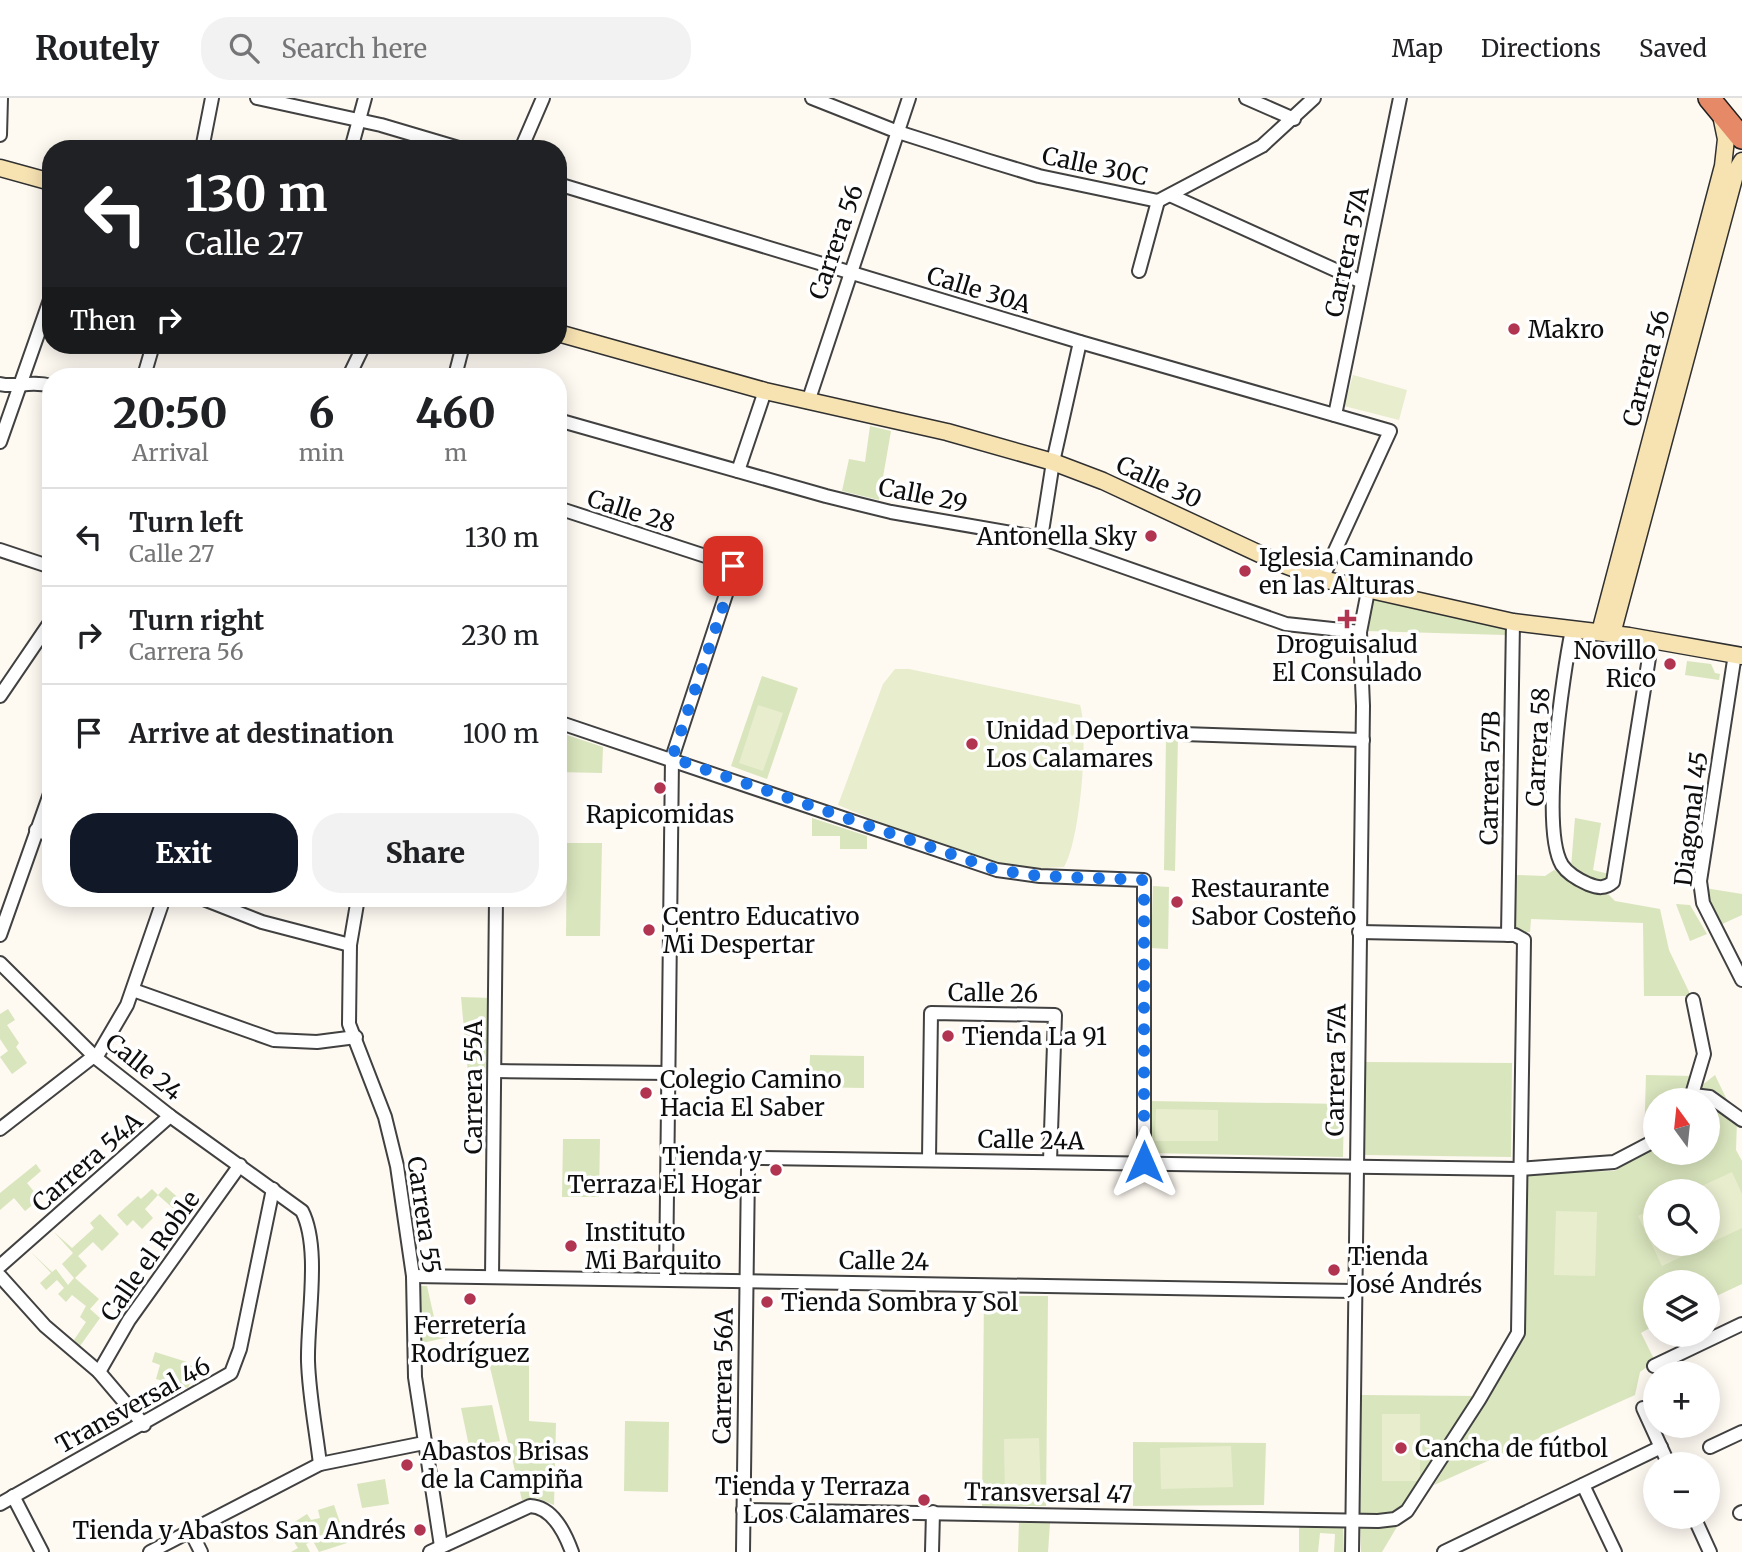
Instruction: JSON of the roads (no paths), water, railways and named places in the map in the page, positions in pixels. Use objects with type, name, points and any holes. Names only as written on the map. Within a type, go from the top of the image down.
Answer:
[{"type":"highway","points":[[1715,106],[1742,138]]},
{"type":"main road","name":"Carrera 56","points":[[1606,633],[1723,166],[1726,139],[1715,106]]},
{"type":"main road","name":"Carrera 56","points":[[1606,633],[1737,167],[1742,161]]},
{"type":"main road","points":[[0,168],[42,180]]},
{"type":"main road","name":"Calle 30","points":[[567,336],[765,391],[947,432],[1053,462],[1103,481],[1277,562],[1322,579],[1513,622],[1652,639],[1738,655]]},
{"type":"street","points":[[0,135],[1,98]]},
{"type":"street","points":[[204,140],[212,98]]},
{"type":"street","points":[[257,98],[429,140]]},
{"type":"street","points":[[354,140],[365,98]]},
{"type":"street","points":[[525,140],[543,98]]},
{"type":"street","name":"Calle 30C","points":[[813,98],[898,132],[1039,176],[1158,201],[1172,196],[1362,282]]},
{"type":"street","name":"Carrera 56","points":[[808,402],[909,98]]},
{"type":"street","points":[[1246,98],[1294,120]]},
{"type":"street","points":[[1172,196],[1262,146],[1294,120],[1314,98]]},
{"type":"street","name":"Carrera 57A","points":[[1335,415],[1400,98]]},
{"type":"street","name":"Calle 30A","points":[[567,187],[1080,342],[1390,431],[1322,579]]},
{"type":"street","points":[[1139,271],[1158,201]]},
{"type":"street","points":[[0,442],[42,322]]},
{"type":"street","points":[[1041,538],[1053,462],[1080,342]]},
{"type":"street","points":[[0,384],[13,386],[34,381],[42,383]]},
{"type":"street","points":[[738,471],[765,391]]},
{"type":"street","name":"Calle 29","points":[[567,423],[891,512],[1041,538],[1286,624],[1360,632]]},
{"type":"street","name":"Calle 28","points":[[567,512],[730,564],[733,575],[672,758]]},
{"type":"street","points":[[0,550],[42,564]]},
{"type":"street","name":"Carrera 57A","points":[[1352,1552],[1354,1165],[1363,740],[1360,632],[1368,591]]},
{"type":"street","name":"Carrera 57B","points":[[1508,935],[1513,622]]},
{"type":"street","name":"Carrera 58","points":[[1572,630],[1556,730],[1555,813],[1563,866],[1576,877],[1597,887],[1607,887],[1613,882],[1652,639]]},
{"type":"street","points":[[0,696],[6,676],[42,632]]},
{"type":"street","name":"Diagonal 45","points":[[1738,655],[1700,881],[1703,903],[1742,980]]},
{"type":"street","points":[[567,725],[672,758],[997,870],[1029,876],[1144,880],[1144,1162]]},
{"type":"street","points":[[1183,734],[1363,740]]},
{"type":"street","points":[[667,1279],[672,758]]},
{"type":"street","points":[[0,935],[42,814]]},
{"type":"street","points":[[36,830],[42,832]]},
{"type":"street","points":[[0,1129],[95,1057],[120,1020],[161,907]]},
{"type":"street","points":[[224,907],[262,922],[350,945]]},
{"type":"street","name":"Carrera 55","points":[[356,907],[350,945],[349,1024],[356,1037],[391,1141],[413,1276],[415,1377],[434,1550]]},
{"type":"street","name":"Carrera 55A","points":[[492,1277],[496,907]]},
{"type":"street","points":[[1359,932],[1521,936],[1524,943],[1519,1169]]},
{"type":"street","name":"Calle 24","points":[[0,962],[95,1057],[170,1116],[302,1211],[308,1226],[308,1364],[320,1464]]},
{"type":"street","points":[[133,990],[274,1040],[317,1042],[356,1037]]},
{"type":"street","points":[[1693,1000],[1704,1054],[1694,1088]]},
{"type":"street","name":"Calle 26","points":[[929,1159],[931,1013],[1055,1015],[1050,1161]]},
{"type":"street","points":[[495,1071],[670,1073]]},
{"type":"street","points":[[1720,1103],[1742,1120]]},
{"type":"street","name":"Carrera 54A","points":[[0,1266],[170,1116]]},
{"type":"street","name":"Calle 24A","points":[[752,1160],[762,1156],[1519,1169],[1614,1162],[1643,1147]]},
{"type":"street","name":"Carrera 56A","points":[[743,1552],[745,1280],[748,1169],[752,1160]]},
{"type":"street","name":"Calle el Roble","points":[[99,1372],[129,1320],[240,1166]]},
{"type":"street","name":"Transversal 47","points":[[743,1510],[1352,1518],[1390,1521],[1413,1504],[1518,1333],[1519,1169]]},
{"type":"street","name":"Transversal 46","points":[[0,1504],[228,1377],[240,1349],[274,1189]]},
{"type":"street","points":[[0,1276],[46,1326],[99,1372],[144,1425]]},
{"type":"street","name":"Calle 24","points":[[413,1276],[1354,1292]]},
{"type":"street","points":[[1664,1361],[1742,1324]]},
{"type":"street","points":[[1710,1447],[1742,1432]]},
{"type":"street","points":[[1657,1438],[1663,1452]]},
{"type":"street","points":[[150,1552],[320,1464],[424,1443]]},
{"type":"street","points":[[1444,1552],[1661,1447]]},
{"type":"street","points":[[1583,1485],[1615,1552]]},
{"type":"street","points":[[13,1496],[42,1552]]},
{"type":"street","points":[[434,1550],[530,1506],[549,1513],[564,1533],[572,1552]]},
{"type":"street","points":[[932,1552],[933,1512]]},
{"type":"street","points":[[1699,1529],[1710,1552]]},
{"type":"street","points":[[191,1532],[201,1552]]},
{"type":"place","name":"Makro","points":[[1514,329]]},
{"type":"place","name":"Antonella Sky","points":[[1151,536]]},
{"type":"place","name":"Iglesia Caminando en las Alturas","points":[[1245,571]]},
{"type":"place","name":"Droguisalud El Consulado","points":[[1347,619]]},
{"type":"place","name":"Novillo Rico","points":[[1670,664]]},
{"type":"place","name":"Unidad Deportiva Los Calamares","points":[[972,744]]},
{"type":"place","name":"Rapicomidas","points":[[660,788]]},
{"type":"place","name":"Restaurante Sabor Costeño","points":[[1177,902]]},
{"type":"place","name":"Centro Educativo Mi Despertar","points":[[649,930]]},
{"type":"place","name":"Tienda La 91","points":[[948,1036]]},
{"type":"place","name":"Colegio Camino Hacia El Saber","points":[[646,1093]]},
{"type":"place","name":"Tienda y Terraza El Hogar","points":[[776,1170]]},
{"type":"place","name":"Instituto Mi Barquito","points":[[571,1246]]},
{"type":"place","name":"Tienda José Andrés","points":[[1334,1270]]},
{"type":"place","name":"Ferretería Rodríguez","points":[[470,1299]]},
{"type":"place","name":"Tienda Sombra y Sol","points":[[767,1302]]},
{"type":"place","name":"Cancha de fútbol","points":[[1401,1448]]},
{"type":"place","name":"Abastos Brisas de la Campiña","points":[[407,1465]]},
{"type":"place","name":"Tienda y Terraza Los Calamares","points":[[924,1500]]},
{"type":"place","name":"Tienda y Abastos San Andrés","points":[[420,1530]]}]
